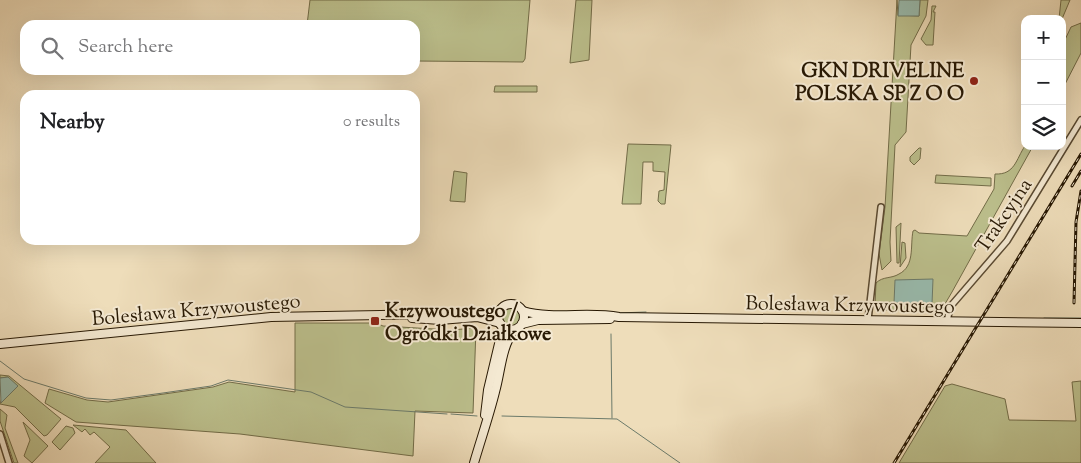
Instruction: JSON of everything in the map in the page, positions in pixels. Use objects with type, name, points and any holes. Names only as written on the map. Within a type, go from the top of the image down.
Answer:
[{"type":"main road","points":[[474,463],[485,420],[495,393],[505,346],[514,330],[522,324],[523,311],[514,304],[506,305],[498,316],[502,325],[488,390],[485,420]]},
{"type":"main road","name":"Bolesława Krzywoustego","points":[[0,344],[235,320],[443,312],[490,313],[501,310]]},
{"type":"main road","name":"Bolesława Krzywoustego","points":[[523,311],[544,316],[582,314],[619,318]]},
{"type":"main road","name":"Bolesława Krzywoustego","points":[[395,315],[440,320],[477,317],[502,325]]},
{"type":"main road","name":"Bolesława Krzywoustego","points":[[522,324],[538,320],[619,318],[1081,323]]},
{"type":"main road","points":[[502,325],[514,330]]},
{"type":"street","name":"Trakcyjna","points":[[946,322],[950,306],[1006,241],[1081,120]]},
{"type":"street","points":[[868,320],[881,208]]},
{"type":"street","points":[[0,434],[9,463]]},
{"type":"green space","points":[[310,0],[530,0],[525,59],[523,62],[420,61],[420,20],[308,20]]},
{"type":"green space","points":[[576,0],[592,0],[589,60],[570,63]]},
{"type":"green space","points":[[897,0],[898,15],[919,16],[920,0],[928,0],[926,16],[911,45],[906,132],[895,145],[890,242],[891,261],[882,270],[879,254],[885,207]]},
{"type":"green space","points":[[1061,0],[1070,0],[1064,15],[1059,15]]},
{"type":"green space","points":[[932,6],[936,6],[933,12],[935,12],[933,45],[926,45],[921,39],[931,20]]},
{"type":"green space","points":[[1081,23],[1081,53],[1066,82],[1066,38],[1071,27]]},
{"type":"green space","points":[[495,86],[537,86],[537,92],[494,92]]},
{"type":"green space","points":[[628,144],[671,145],[665,204],[661,204],[658,201],[659,191],[664,190],[665,172],[653,171],[653,162],[643,162],[641,204],[622,204]]},
{"type":"green space","points":[[921,148],[920,159],[914,165],[910,161],[910,157]]},
{"type":"green space","points":[[1023,150],[1031,150],[942,309],[945,311],[942,316],[938,319],[938,312],[884,310],[875,305],[876,283],[881,279],[899,274],[908,266],[913,231],[967,236],[994,189],[995,174],[1007,172],[1014,165]]},
{"type":"green space","points":[[454,171],[467,173],[465,202],[450,201]]},
{"type":"green space","points":[[936,175],[991,178],[991,186],[935,183]]},
{"type":"green space","points":[[901,223],[899,263],[897,263],[896,227]]},
{"type":"green space","points":[[902,242],[905,243],[906,258],[900,267]]},
{"type":"green space","points":[[511,308],[517,311],[520,317],[517,323],[511,326],[505,323],[502,317],[505,311]]},
{"type":"green space","points":[[295,323],[376,323],[383,326],[451,330],[476,328],[473,413],[415,411],[413,456],[240,434],[76,422],[45,403],[49,389],[87,400],[108,402],[213,387],[229,382],[295,392]]},
{"type":"green space","points":[[0,375],[9,376],[61,419],[47,435],[44,436],[15,407],[0,404],[8,377],[0,378]]},
{"type":"green space","points":[[1081,381],[1081,463],[899,463],[945,386],[952,384],[1005,399],[1009,420],[1076,421],[1072,382]]},
{"type":"green space","points":[[0,409],[7,415],[5,428],[18,463],[14,463],[0,421]]},
{"type":"green space","points":[[23,422],[48,446],[32,463],[24,456],[30,440]]},
{"type":"green space","points":[[73,425],[126,430],[156,463],[95,463],[110,447],[94,432],[90,435],[85,429],[82,432]]},
{"type":"green space","points":[[66,426],[73,428],[75,433],[60,450],[52,442]]},
{"type":"shaded area","points":[[899,0],[920,0],[919,16],[898,16]]},
{"type":"shaded area","points":[[933,279],[932,304],[894,303],[895,280]]},
{"type":"shaded area","points":[[8,377],[18,386],[1,403],[0,378]]},
{"type":"waterway","points":[[617,313],[646,312]]},
{"type":"waterway","points":[[1044,318],[1081,318]]},
{"type":"waterway","points":[[611,334],[612,418]]},
{"type":"waterway","points":[[0,361],[24,379],[86,398],[111,400],[211,386],[228,380],[311,392],[345,407],[447,414]]},
{"type":"waterway","points":[[451,414],[477,416]]},
{"type":"waterway","points":[[502,416],[617,419],[680,463]]},
{"type":"railway","points":[[894,463],[1081,154]]},
{"type":"railway","points":[[1072,186],[1081,171]]},
{"type":"railway","points":[[1074,303],[1076,222],[1081,191]]},
{"type":"place","name":"GKN DRIVELINE POLSKA SP Z O O","points":[[974,81]]},
{"type":"place","name":"Krzywoustego / Ogródki Działkowe","points":[[375,321]]}]
